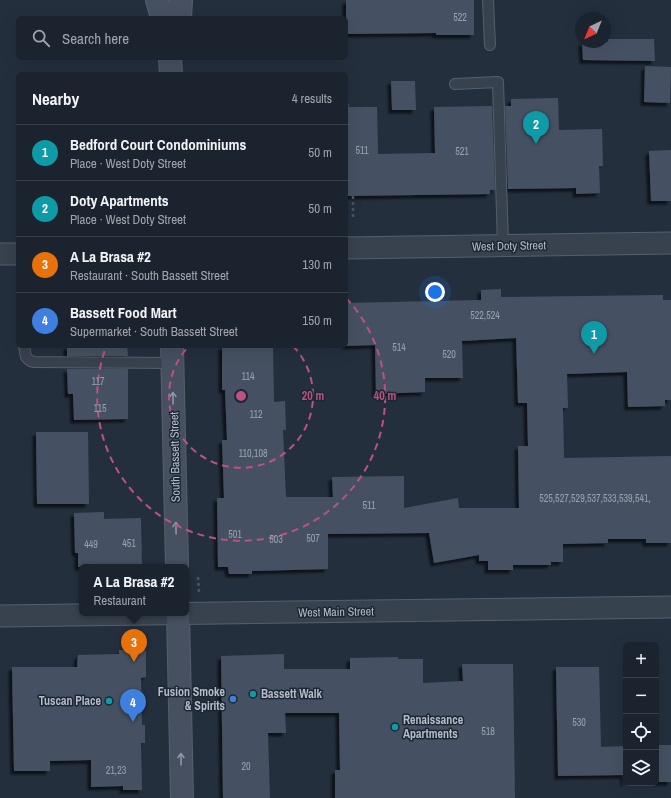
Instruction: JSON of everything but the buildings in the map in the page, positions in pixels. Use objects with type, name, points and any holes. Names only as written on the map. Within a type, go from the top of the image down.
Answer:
[{"type":"street","points":[[157,0],[161,16]]},
{"type":"street","points":[[180,16],[181,0]]},
{"type":"street","name":"West Doty Street","points":[[348,248],[671,243]]},
{"type":"street","points":[[0,254],[16,254]]},
{"type":"street","name":"South Bassett Street","points":[[173,354],[177,564]]},
{"type":"street","name":"West Main Street","points":[[189,613],[671,607]]},
{"type":"street","name":"West Main Street","points":[[0,616],[79,615]]},
{"type":"street","points":[[178,616],[182,798]]},
{"type":"lane","points":[[488,0],[490,45]]},
{"type":"lane","points":[[455,84],[498,82],[503,246]]},
{"type":"lane","points":[[24,348],[26,357],[35,362],[173,354]]},
{"type":"path","points":[[353,196],[353,217]]},
{"type":"place","name":"Doty Apartments","points":[[536,144]]},
{"type":"place","name":"Bedford Court Condominiums","points":[[594,354]]},
{"type":"place","name":"A La Brasa #2","points":[[134,662]]},
{"type":"place","name":"Bassett Walk","points":[[253,694]]},
{"type":"place","name":"Fusion Smoke & Spirits","points":[[233,699]]},
{"type":"place","name":"Tuscan Place","points":[[109,701]]},
{"type":"place","name":"Bassett Food Mart","points":[[133,722]]},
{"type":"place","name":"Renaissance Apartments","points":[[395,727]]}]
